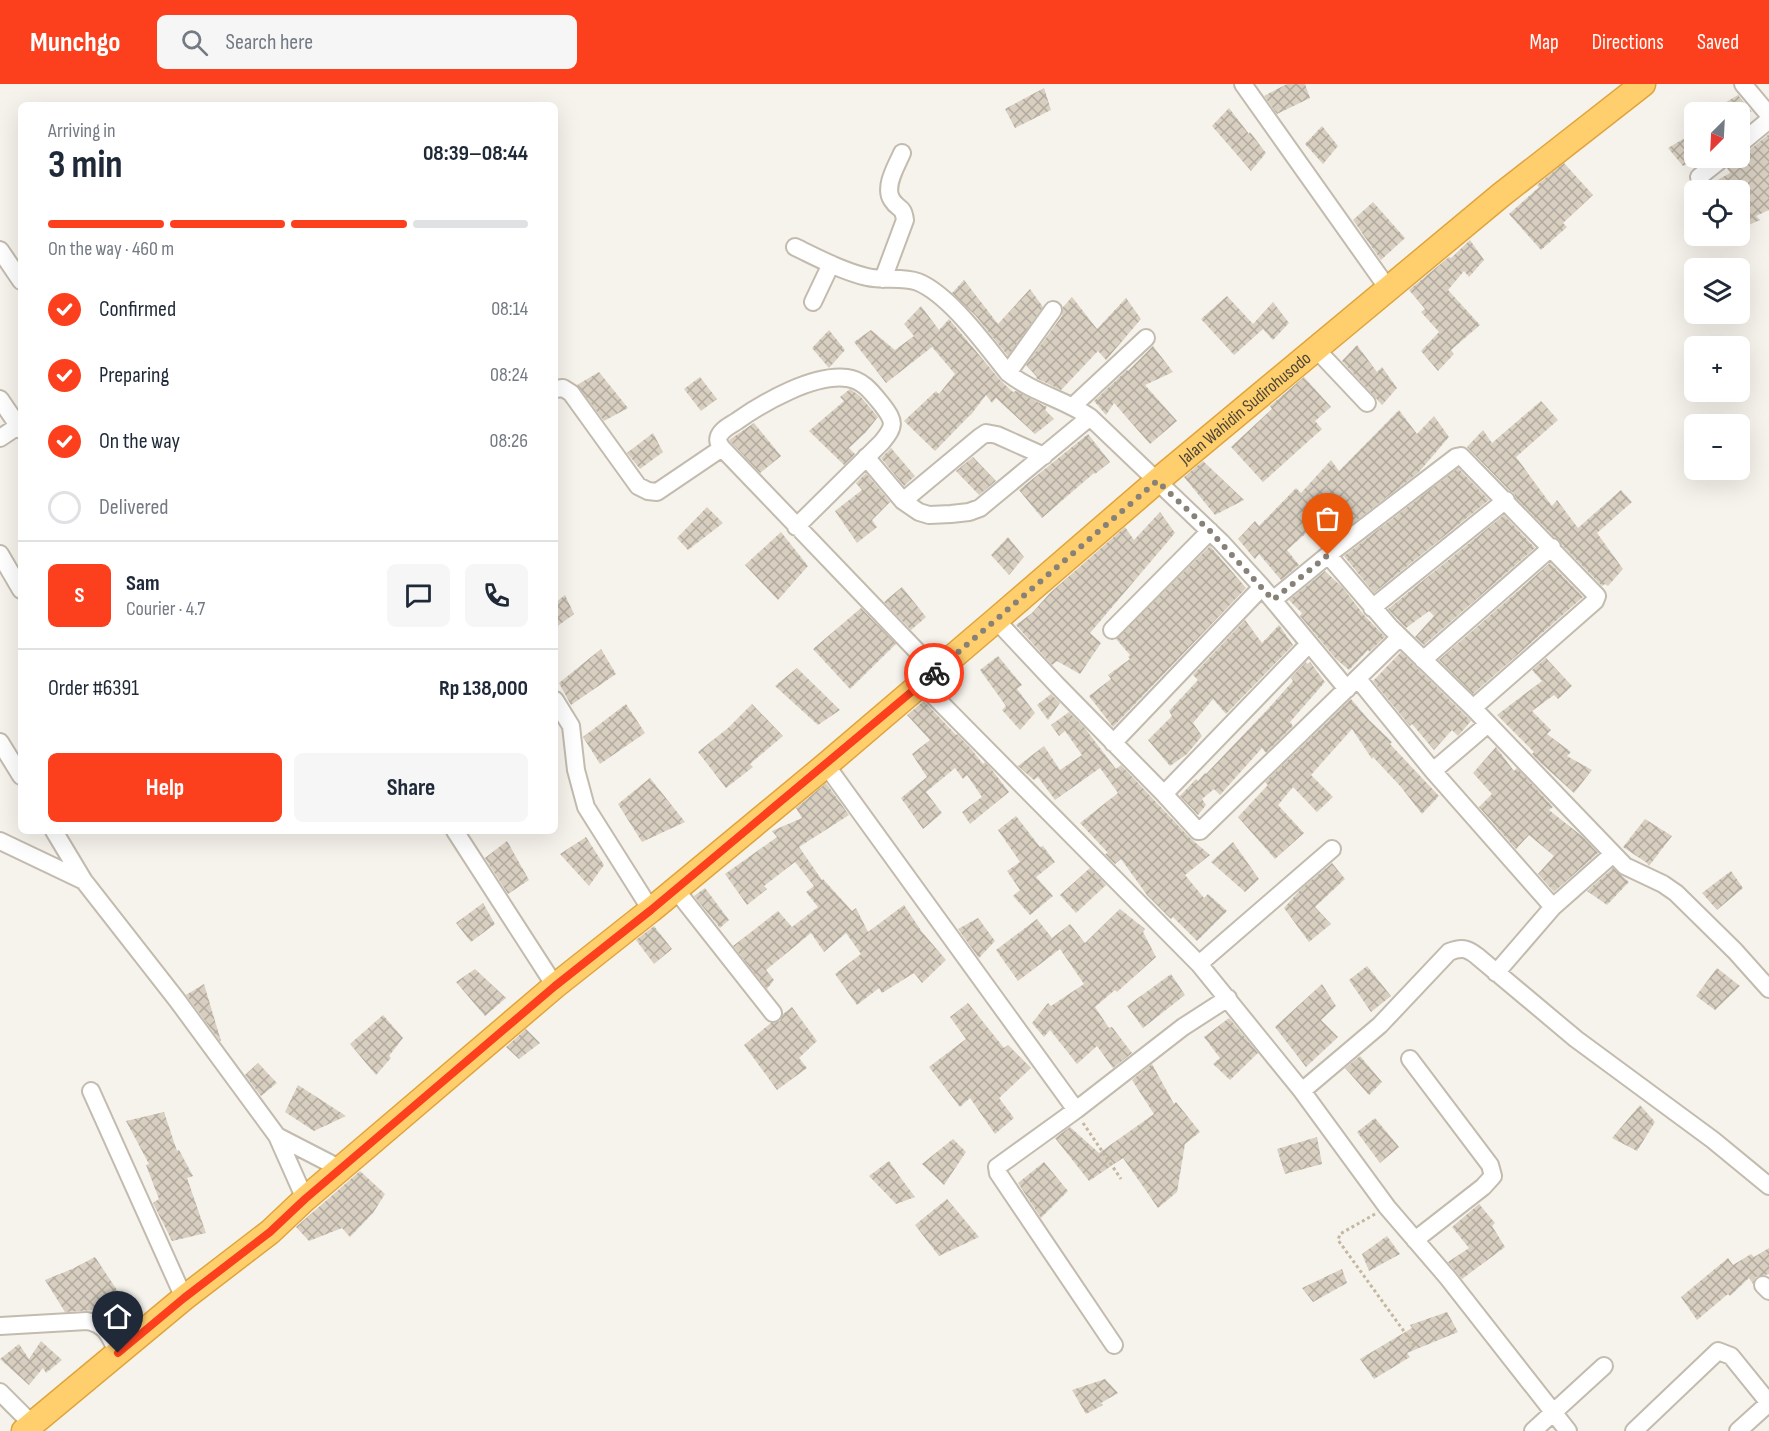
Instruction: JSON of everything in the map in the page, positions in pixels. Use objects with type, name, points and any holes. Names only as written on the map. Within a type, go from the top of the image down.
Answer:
[{"type":"highway","name":"Jalan Wahidin Sudirohusodo","points":[[28,1427],[184,1298],[270,1232],[305,1199],[555,986],[676,890],[826,765],[1157,481],[1501,195],[1643,84]]},
{"type":"street","points":[[1243,84],[1389,290]]},
{"type":"street","points":[[1743,84],[1769,115]]},
{"type":"street","points":[[1750,136],[1769,120]]},
{"type":"street","points":[[884,279],[905,220],[904,212],[892,200],[889,190],[891,178],[902,153]]},
{"type":"street","points":[[1699,177],[1710,168]]},
{"type":"street","points":[[795,247],[831,264],[867,277],[917,282],[933,291],[953,308],[1008,373],[1023,384],[1073,406],[1090,417],[1210,531],[1268,593],[1309,644],[1352,684],[1433,771],[1553,908]]},
{"type":"street","points":[[0,250],[18,277]]},
{"type":"street","points":[[813,302],[831,264]]},
{"type":"street","points":[[1008,373],[1053,310]]},
{"type":"street","points":[[1073,406],[1146,338]]},
{"type":"street","points":[[1316,350],[1367,403]]},
{"type":"street","points":[[796,526],[891,431],[892,422],[889,415],[860,381],[844,378],[812,383],[792,390],[764,403],[721,432],[718,442],[796,526],[929,677],[1199,964],[1302,1092],[1387,1207],[1448,1278],[1568,1431]]},
{"type":"street","points":[[558,389],[563,388],[571,393],[638,486],[648,491],[657,492],[722,448]]},
{"type":"street","points":[[0,399],[18,419],[0,438]]},
{"type":"street","points":[[866,457],[903,501],[915,510],[929,515],[975,510],[1090,417]]},
{"type":"street","points":[[903,501],[986,433],[997,435],[1044,456]]},
{"type":"street","points":[[1113,742],[1268,593],[1328,555],[1459,456],[1552,547],[1594,591],[1597,598],[1473,708]]},
{"type":"street","points":[[1372,608],[1506,500]]},
{"type":"street","points":[[1112,630],[1210,531]]},
{"type":"street","points":[[1423,660],[1552,547]]},
{"type":"street","points":[[0,554],[18,585]]},
{"type":"street","points":[[1328,555],[1372,608],[1473,708],[1613,854],[1630,870],[1663,884],[1676,893],[1735,951],[1769,989]]},
{"type":"street","points":[[996,620],[1197,831],[1200,831],[1400,637]]},
{"type":"street","points":[[1164,794],[1309,644]]},
{"type":"street","points":[[558,705],[571,726],[576,770],[586,807],[651,910]]},
{"type":"street","points":[[1433,771],[1488,724]]},
{"type":"street","points":[[0,742],[18,771]]},
{"type":"street","points":[[826,765],[1076,1110]]},
{"type":"street","points":[[56,834],[84,881],[177,1000],[277,1136],[305,1199]]},
{"type":"street","points":[[457,834],[555,986]]},
{"type":"street","points":[[0,842],[84,881]]},
{"type":"street","points":[[1199,964],[1332,849]]},
{"type":"street","points":[[1496,973],[1553,908],[1613,854]]},
{"type":"street","points":[[676,890],[773,1013]]},
{"type":"street","points":[[1302,1092],[1380,1025],[1449,952],[1455,949],[1467,949],[1576,1039],[1713,1140],[1769,1186]]},
{"type":"street","points":[[1114,1344],[997,1172],[999,1164],[1076,1110],[1184,1027],[1228,998]]},
{"type":"street","points":[[1410,1059],[1490,1165],[1493,1176],[1483,1187],[1415,1240]]},
{"type":"street","points":[[91,1091],[184,1298]]},
{"type":"street","points":[[277,1136],[341,1169]]},
{"type":"street","points":[[0,1326],[87,1321],[96,1323],[104,1327],[118,1353]]},
{"type":"street","points":[[1634,1431],[1718,1352],[1731,1356],[1769,1403],[1738,1431]]},
{"type":"street","points":[[1533,1431],[1604,1366]]},
{"type":"street","points":[[0,1392],[28,1427]]},
{"type":"path","points":[[1076,1110],[1121,1179]]},
{"type":"path","points":[[1387,1207],[1340,1234],[1337,1238],[1416,1348]]},
{"type":"building","points":[[1287,84],[1305,84],[1310,98],[1277,114],[1264,96]]},
{"type":"building","points":[[1044,88],[1051,110],[1015,128],[1005,109]]},
{"type":"building","points":[[1738,95],[1744,102],[1726,102]]},
{"type":"building","points":[[1229,108],[1266,153],[1251,171],[1212,126]]},
{"type":"building","points":[[1322,126],[1338,146],[1323,164],[1305,144]]},
{"type":"building","points":[[1769,134],[1769,210],[1756,216],[1760,220],[1750,224],[1750,180],[1718,180],[1730,173],[1727,168],[1750,168],[1750,150]]},
{"type":"building","points":[[1684,139],[1684,166],[1683,166],[1668,148]]},
{"type":"building","points":[[1564,163],[1593,195],[1563,223],[1567,227],[1541,250],[1509,214],[1539,187],[1537,185]]},
{"type":"building","points":[[1373,202],[1405,238],[1381,260],[1353,220]]},
{"type":"building","points":[[1470,240],[1484,260],[1469,277],[1464,271],[1448,290],[1480,325],[1451,350],[1454,354],[1438,371],[1421,351],[1439,332],[1421,312],[1425,309],[1409,290],[1449,257],[1451,258]]},
{"type":"building","points":[[964,280],[998,324],[1030,289],[1043,307],[1008,356],[975,315],[952,293]]},
{"type":"building","points":[[1227,296],[1253,324],[1273,302],[1289,323],[1273,340],[1263,329],[1234,355],[1201,319]]},
{"type":"building","points":[[1072,297],[1097,329],[1126,298],[1141,319],[1106,360],[1098,351],[1061,390],[1036,378],[1026,365],[1062,316],[1063,307]]},
{"type":"building","points":[[921,306],[939,330],[949,319],[1000,380],[1013,392],[1016,391],[1047,407],[1045,410],[1054,419],[1035,434],[996,398],[992,403],[986,395],[970,416],[935,451],[904,421],[936,391],[939,394],[955,374],[932,347],[886,383],[854,342],[871,330],[895,350],[914,336],[904,324]]},
{"type":"building","points":[[829,330],[845,350],[829,368],[812,348]]},
{"type":"building","points":[[1357,345],[1377,372],[1382,367],[1397,388],[1382,405],[1342,361]]},
{"type":"building","points":[[1153,346],[1173,372],[1145,385],[1177,421],[1150,444],[1114,403],[1106,415],[1094,401]]},
{"type":"building","points":[[599,372],[628,408],[604,421],[577,385]]},
{"type":"building","points":[[700,377],[717,399],[701,411],[684,389]]},
{"type":"building","points":[[1304,377],[1331,407],[1315,421],[1322,429],[1263,482],[1231,447],[1272,409],[1270,406]]},
{"type":"building","points":[[850,389],[860,396],[878,417],[849,448],[855,454],[844,465],[809,431],[844,401],[840,397]]},
{"type":"building","points":[[1541,401],[1558,420],[1516,457],[1552,506],[1557,500],[1578,528],[1621,490],[1632,502],[1597,533],[1623,569],[1608,586],[1605,584],[1602,586],[1467,447],[1483,430],[1492,443]]},
{"type":"building","points":[[1399,410],[1417,434],[1434,416],[1449,437],[1418,473],[1352,524],[1337,506],[1287,550],[1299,565],[1281,580],[1259,554],[1255,559],[1238,539],[1255,521],[1259,526],[1296,488],[1301,493],[1331,460],[1339,471]]},
{"type":"building","points":[[754,423],[781,456],[760,473],[729,440]]},
{"type":"building","points":[[653,433],[663,452],[640,469],[627,453]]},
{"type":"building","points":[[1088,434],[1110,462],[1042,518],[1019,490]]},
{"type":"building","points":[[891,448],[915,476],[904,486],[881,458]]},
{"type":"building","points":[[973,457],[996,481],[979,495],[956,471]]},
{"type":"building","points":[[1203,461],[1244,500],[1215,515],[1184,477]]},
{"type":"building","points":[[1458,468],[1489,500],[1374,593],[1344,556]]},
{"type":"building","points":[[866,473],[890,502],[872,520],[877,527],[857,543],[835,511],[862,490],[856,483]]},
{"type":"building","points":[[707,507],[723,523],[688,550],[677,538]]},
{"type":"building","points":[[1160,512],[1175,533],[1090,633],[1101,643],[1080,674],[1057,661],[1052,665],[1016,625],[1125,527],[1134,540]]},
{"type":"building","points":[[1504,515],[1535,548],[1424,645],[1415,637],[1434,616],[1429,611],[1406,628],[1388,609]]},
{"type":"building","points":[[781,532],[808,566],[778,600],[745,565]]},
{"type":"building","points":[[1008,537],[1024,557],[1009,575],[991,555]]},
{"type":"building","points":[[1210,546],[1246,588],[1113,727],[1089,696],[1111,679],[1108,675],[1130,659],[1128,657],[1130,655],[1116,639]]},
{"type":"building","points":[[1550,563],[1583,597],[1473,694],[1439,660]]},
{"type":"building","points":[[1325,571],[1343,588],[1385,637],[1369,652],[1368,650],[1349,670],[1336,659],[1300,616],[1302,613],[1289,600]]},
{"type":"building","points":[[902,587],[926,617],[911,630],[884,602]]},
{"type":"building","points":[[565,595],[574,614],[558,626],[558,601]]},
{"type":"building","points":[[861,608],[896,644],[850,689],[813,649]]},
{"type":"building","points":[[1245,620],[1262,643],[1279,625],[1293,645],[1226,714],[1213,699],[1193,723],[1202,736],[1187,754],[1170,766],[1148,740],[1172,716],[1169,711],[1198,680],[1193,675]]},
{"type":"building","points":[[601,649],[616,674],[571,705],[559,683]]},
{"type":"building","points":[[1401,652],[1471,721],[1458,736],[1452,730],[1434,750],[1412,724],[1410,726],[1373,681]]},
{"type":"building","points":[[998,656],[1022,685],[1017,689],[1035,713],[1020,730],[1002,710],[1006,706],[980,670]]},
{"type":"building","points":[[1546,658],[1572,686],[1558,699],[1554,695],[1532,711],[1551,730],[1547,734],[1571,752],[1567,756],[1592,770],[1574,793],[1532,754],[1534,752],[1497,715],[1542,681],[1532,670]]},
{"type":"building","points":[[1306,662],[1307,664],[1310,662],[1325,682],[1290,722],[1293,726],[1266,753],[1262,748],[1220,795],[1214,789],[1202,799],[1206,805],[1198,815],[1180,796],[1196,779],[1198,781],[1206,774],[1267,710],[1293,681],[1291,678]]},
{"type":"building","points":[[797,668],[840,710],[818,725],[775,686]]},
{"type":"building","points":[[1051,694],[1060,703],[1048,720],[1037,705]]},
{"type":"building","points":[[1351,699],[1439,796],[1422,814],[1401,787],[1373,757],[1372,759],[1352,729],[1311,775],[1333,797],[1317,812],[1293,787],[1278,805],[1304,833],[1275,859],[1238,817],[1268,785],[1265,782]]},
{"type":"building","points":[[924,701],[983,764],[985,762],[989,766],[1009,792],[970,824],[962,812],[982,797],[967,775],[963,779],[955,768],[926,792],[942,813],[923,829],[901,798],[927,777],[912,754],[930,740],[907,715]]},
{"type":"building","points":[[626,704],[645,733],[600,764],[583,737]]},
{"type":"building","points":[[752,704],[783,736],[750,764],[753,767],[726,788],[698,752],[728,728]]},
{"type":"building","points":[[1069,712],[1084,727],[1116,769],[1121,765],[1190,838],[1210,855],[1185,875],[1204,898],[1208,894],[1227,911],[1197,941],[1147,895],[1121,859],[1115,864],[1105,854],[1108,853],[1080,823],[1118,793],[1100,768],[1055,800],[1038,777],[1034,780],[1018,766],[1044,746],[1060,770],[1082,755],[1065,731],[1059,736],[1051,725]]},
{"type":"building","points":[[1496,747],[1514,771],[1517,768],[1553,807],[1549,810],[1583,837],[1598,853],[1554,892],[1538,874],[1554,856],[1529,835],[1516,849],[1479,807],[1492,794],[1473,773]]},
{"type":"building","points":[[650,778],[685,822],[642,842],[618,804]]},
{"type":"building","points":[[826,783],[849,815],[799,847],[822,880],[852,911],[856,908],[868,932],[904,905],[922,932],[946,960],[922,983],[914,973],[882,993],[879,988],[857,1005],[835,974],[861,954],[846,933],[824,952],[811,933],[766,970],[774,980],[767,989],[733,946],[778,911],[792,927],[818,907],[806,892],[814,886],[795,862],[764,886],[767,889],[747,905],[725,874],[777,837],[772,831],[802,818],[796,808]]},
{"type":"building","points":[[1016,816],[1055,862],[1036,877],[1053,896],[1030,915],[1013,896],[1020,890],[1007,871],[1020,862],[998,830]]},
{"type":"building","points":[[1645,819],[1672,836],[1649,866],[1623,847]]},
{"type":"building","points":[[586,837],[604,865],[589,886],[560,854]]},
{"type":"building","points":[[507,841],[529,880],[508,894],[485,858]]},
{"type":"building","points":[[1233,842],[1259,879],[1245,892],[1211,862]]},
{"type":"building","points":[[1332,863],[1345,879],[1315,907],[1331,924],[1309,942],[1284,908],[1301,889]]},
{"type":"building","points":[[1090,868],[1106,885],[1076,913],[1060,895]]},
{"type":"building","points":[[1613,868],[1629,882],[1607,905],[1587,891]]},
{"type":"building","points":[[1731,871],[1743,888],[1717,910],[1702,893]]},
{"type":"building","points":[[705,888],[729,920],[720,928],[694,896]]},
{"type":"building","points":[[483,903],[495,924],[471,942],[456,923]]},
{"type":"building","points":[[1120,909],[1145,929],[1143,932],[1156,957],[1117,992],[1115,990],[1095,1007],[1109,1028],[1112,1027],[1132,1053],[1113,1068],[1097,1046],[1077,1064],[1050,1030],[1044,1037],[1032,1023],[1048,1003],[1051,1006],[1084,984],[1060,949],[1018,981],[996,950],[1037,919],[1052,938],[1070,924],[1085,943]]},
{"type":"building","points":[[978,918],[995,941],[979,958],[958,929]]},
{"type":"building","points":[[654,926],[672,949],[654,964],[636,940]]},
{"type":"building","points":[[1367,966],[1391,996],[1371,1012],[1349,980]]},
{"type":"building","points":[[1717,968],[1740,986],[1715,1010],[1696,996]]},
{"type":"building","points":[[475,969],[506,998],[485,1016],[456,982]]},
{"type":"building","points":[[1171,974],[1185,995],[1143,1028],[1127,1006]]},
{"type":"building","points":[[204,984],[221,1041],[186,995]]},
{"type":"building","points":[[1322,984],[1336,1006],[1321,1020],[1338,1037],[1306,1067],[1275,1027]]},
{"type":"building","points":[[968,1003],[1004,1048],[1008,1045],[1031,1068],[999,1098],[1014,1118],[995,1134],[970,1098],[960,1107],[929,1067],[966,1039],[950,1017]]},
{"type":"building","points":[[792,1007],[817,1041],[799,1058],[807,1068],[777,1090],[744,1045],[771,1023],[780,1021],[783,1014]]},
{"type":"building","points":[[383,1015],[403,1038],[389,1056],[391,1058],[376,1075],[350,1044]]},
{"type":"building","points":[[1229,1018],[1258,1053],[1230,1080],[1213,1064],[1220,1058],[1204,1037]]},
{"type":"building","points":[[526,1029],[540,1043],[519,1059],[506,1047]]},
{"type":"building","points":[[1360,1056],[1382,1082],[1369,1095],[1345,1068]]},
{"type":"building","points":[[258,1063],[277,1083],[261,1096],[245,1075]]},
{"type":"building","points":[[1152,1064],[1174,1104],[1176,1102],[1200,1132],[1185,1144],[1177,1192],[1158,1208],[1123,1158],[1089,1181],[1055,1138],[1070,1127],[1099,1153],[1154,1114],[1132,1080]]},
{"type":"building","points":[[298,1085],[346,1116],[314,1131],[285,1112]]},
{"type":"building","points":[[1640,1105],[1655,1122],[1637,1151],[1612,1138]]},
{"type":"building","points":[[164,1112],[177,1151],[179,1150],[193,1176],[187,1178],[206,1233],[172,1241],[153,1203],[159,1199],[146,1165],[149,1164],[126,1121]]},
{"type":"building","points":[[1375,1118],[1399,1147],[1380,1163],[1357,1132]]},
{"type":"building","points":[[1317,1137],[1322,1164],[1285,1174],[1277,1149]]},
{"type":"building","points":[[953,1139],[966,1152],[944,1185],[922,1164]]},
{"type":"building","points":[[889,1161],[915,1197],[896,1204],[869,1176]]},
{"type":"building","points":[[1044,1162],[1068,1191],[1041,1218],[1018,1183]]},
{"type":"building","points":[[360,1171],[385,1194],[373,1213],[350,1237],[342,1228],[309,1241],[296,1227]]},
{"type":"building","points":[[947,1199],[979,1237],[939,1256],[915,1225]]},
{"type":"building","points":[[1479,1204],[1495,1223],[1492,1226],[1505,1247],[1462,1279],[1448,1262],[1469,1248],[1452,1227]]},
{"type":"building","points":[[1387,1236],[1400,1254],[1369,1271],[1362,1254]]},
{"type":"building","points":[[1769,1248],[1769,1274],[1756,1277],[1753,1284],[1749,1278],[1730,1296],[1728,1294],[1697,1320],[1681,1297],[1728,1258],[1733,1265],[1751,1254],[1754,1257]]},
{"type":"building","points":[[95,1257],[125,1302],[106,1317],[95,1310],[65,1312],[45,1280]]},
{"type":"building","points":[[1342,1269],[1347,1283],[1313,1302],[1302,1288]]},
{"type":"building","points":[[1447,1312],[1458,1332],[1407,1353],[1410,1357],[1374,1379],[1360,1359],[1412,1328],[1410,1325]]},
{"type":"building","points":[[41,1341],[62,1360],[46,1373],[43,1368],[29,1385],[0,1359],[19,1344],[29,1359]]},
{"type":"building","points":[[1105,1379],[1118,1393],[1101,1403],[1103,1405],[1086,1414],[1072,1390]]},
{"type":"way so far","points":[[934,673],[1157,481],[1210,531],[1273,600],[1328,555]]},
{"type":"route","points":[[118,1353],[184,1298],[270,1232],[305,1199],[555,986],[651,910],[934,673]]}]
